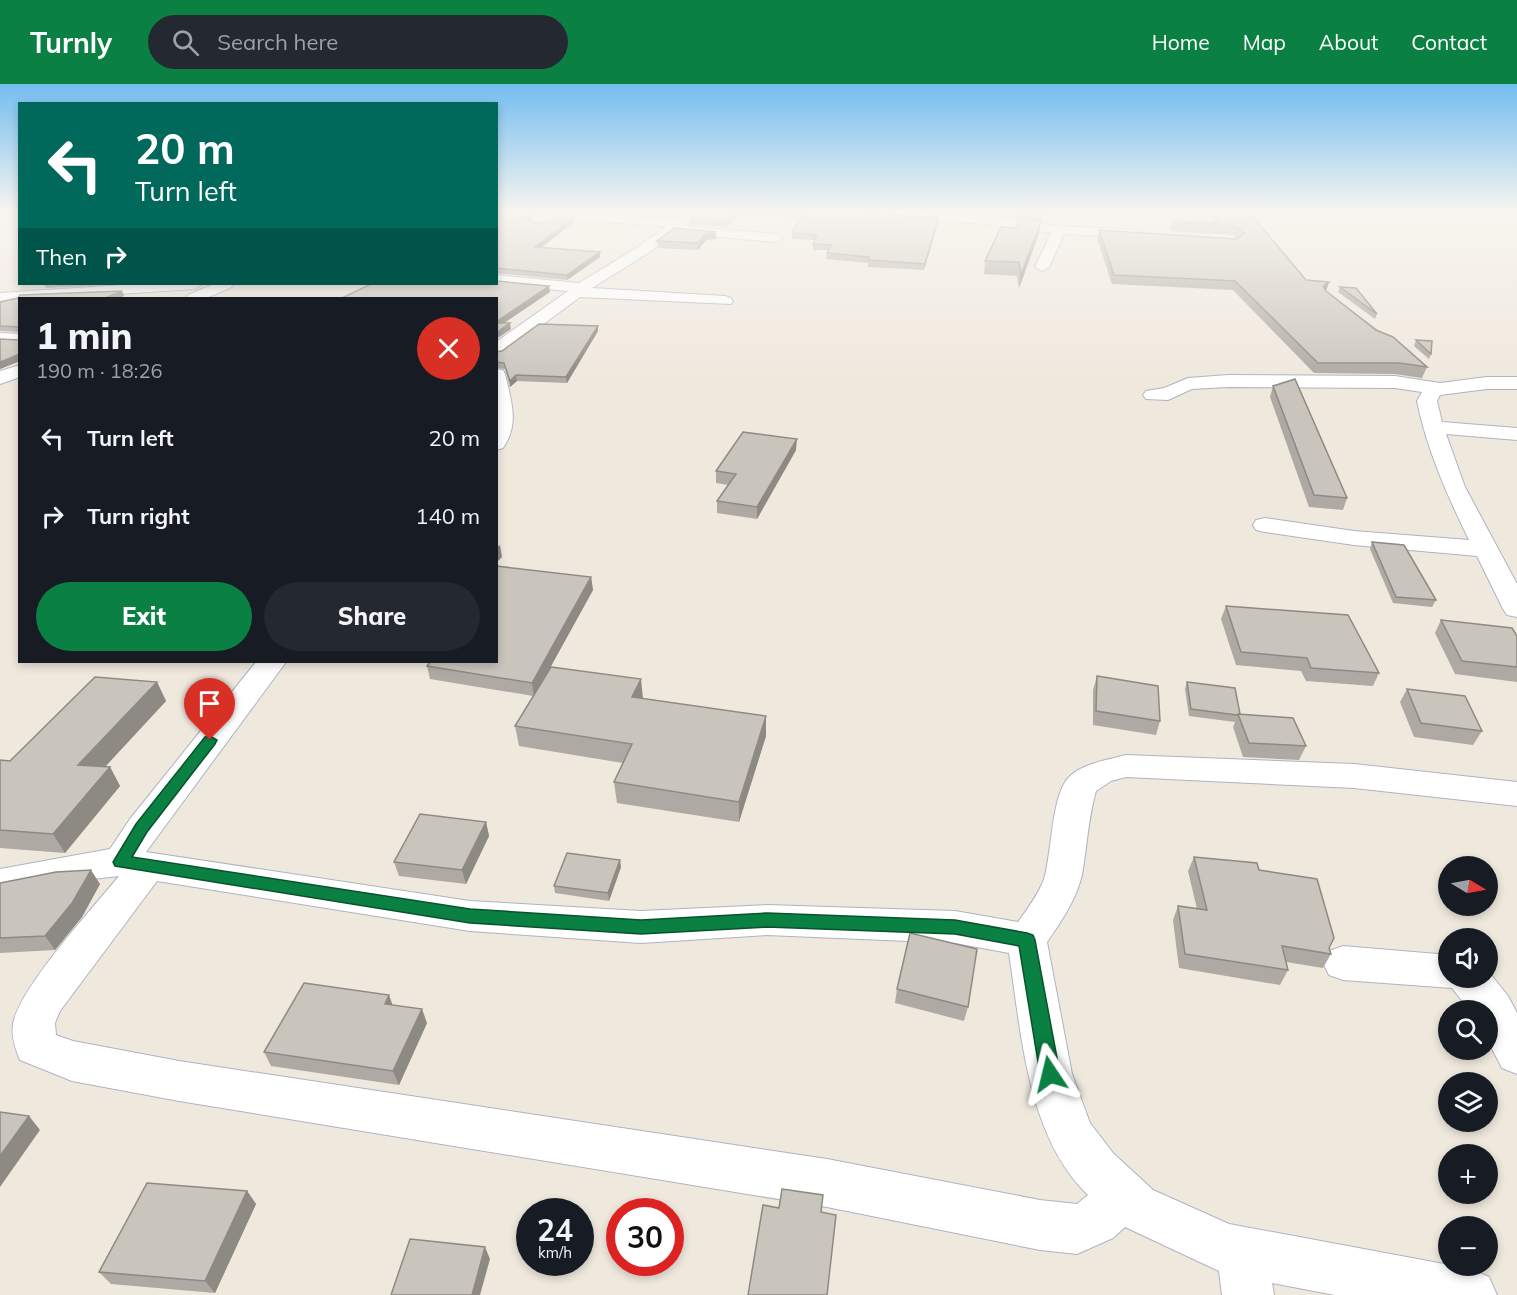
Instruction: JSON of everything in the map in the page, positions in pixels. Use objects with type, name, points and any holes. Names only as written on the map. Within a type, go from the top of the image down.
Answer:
[{"type":"street","points":[[498,350],[579,290],[613,269]]},
{"type":"street","points":[[498,279],[579,290],[725,301]]},
{"type":"street","points":[[0,298],[180,285]]},
{"type":"street","points":[[196,297],[225,285]]},
{"type":"street","points":[[0,338],[18,339]]},
{"type":"street","points":[[1340,364],[1353,382]]},
{"type":"street","points":[[1424,368],[1444,388]]},
{"type":"street","points":[[0,378],[18,371]]},
{"type":"street","points":[[1153,395],[1168,394],[1188,384],[1201,382],[1395,382],[1444,388]]},
{"type":"street","points":[[1517,383],[1433,390],[1427,401],[1433,427],[1454,487],[1517,609]]},
{"type":"street","points":[[498,384],[505,420],[498,439]]},
{"type":"street","points":[[1433,427],[1517,434]]},
{"type":"street","points":[[1265,525],[1354,538],[1486,549]]},
{"type":"street","points":[[270,663],[142,828],[134,864],[43,1001],[34,1023],[35,1046],[72,1061],[179,1081],[827,1183],[1040,1225],[1077,1229],[1096,1221],[1123,1195]]},
{"type":"street","points":[[1471,1295],[1245,1273],[1226,1249],[1136,1207],[1096,1170],[1072,1136],[1050,1074],[1027,940],[1050,906],[1063,877],[1072,816],[1081,785],[1100,772],[1126,766],[1354,776],[1517,794]]},
{"type":"street","points":[[0,883],[84,866],[134,864],[470,916],[641,927],[767,920],[955,927],[1027,940]]},
{"type":"street","points":[[1343,963],[1438,971]]},
{"type":"street","points":[[1477,988],[1493,1009],[1517,1054]]},
{"type":"building","points":[[501,269],[576,269],[567,275]]},
{"type":"building","points":[[1112,269],[1296,269],[1306,280],[1329,282],[1323,286],[1326,291],[1376,330],[1393,337],[1427,367],[1399,363],[1318,363],[1235,281],[1114,275]]},
{"type":"building","points":[[498,281],[549,286],[498,321],[498,297],[344,297],[369,285],[498,285]]},
{"type":"building","points":[[1340,287],[1356,288],[1377,314]]},
{"type":"building","points":[[122,291],[107,297],[19,297],[20,295]]},
{"type":"building","points":[[18,298],[18,327],[0,326],[0,302]]},
{"type":"building","points":[[498,323],[510,323],[498,332]]},
{"type":"building","points":[[539,324],[598,326],[566,377],[516,375],[510,381],[504,363],[498,362],[498,352]]},
{"type":"building","points":[[0,339],[18,340],[18,355],[0,362]]},
{"type":"building","points":[[1416,340],[1432,341],[1431,354]]},
{"type":"building","points":[[1295,379],[1347,498],[1314,495],[1273,386]]},
{"type":"building","points":[[743,432],[797,439],[757,507],[717,501],[736,474],[716,471]]},
{"type":"building","points":[[1372,542],[1404,545],[1436,600],[1396,597]]},
{"type":"building","points":[[498,566],[591,577],[532,683],[427,666],[429,663],[498,663]]},
{"type":"building","points":[[1226,606],[1348,615],[1379,673],[1311,668],[1307,658],[1241,652]]},
{"type":"building","points":[[1441,620],[1512,628],[1517,636],[1517,667],[1462,661]]},
{"type":"building","points":[[551,667],[641,679],[632,697],[766,716],[739,802],[614,782],[632,744],[515,726]]},
{"type":"building","points":[[1097,676],[1158,686],[1160,721],[1096,711]]},
{"type":"building","points":[[95,677],[157,682],[78,765],[110,767],[53,834],[0,830],[0,760],[10,761]]},
{"type":"building","points":[[1187,682],[1235,688],[1240,714],[1191,709]]},
{"type":"building","points":[[1407,689],[1465,696],[1482,731],[1421,723]]},
{"type":"building","points":[[1238,714],[1293,718],[1306,746],[1249,743]]},
{"type":"building","points":[[420,814],[486,822],[462,870],[394,862]]},
{"type":"building","points":[[567,853],[620,860],[608,893],[554,886]]},
{"type":"building","points":[[1194,857],[1257,863],[1259,870],[1317,879],[1334,938],[1329,948],[1331,954],[1282,946],[1288,970],[1185,954],[1178,906],[1207,910]]},
{"type":"building","points":[[91,870],[72,903],[45,936],[0,938],[0,883],[56,872]]},
{"type":"building","points":[[910,933],[977,949],[968,1007],[897,989]]},
{"type":"building","points":[[304,983],[389,995],[385,1004],[422,1009],[393,1071],[264,1052]]},
{"type":"building","points":[[0,1112],[29,1116],[0,1156]]},
{"type":"building","points":[[147,1183],[247,1191],[205,1281],[99,1272]]},
{"type":"building","points":[[782,1189],[823,1195],[821,1212],[836,1215],[827,1295],[748,1295],[763,1205],[779,1208]]},
{"type":"building","points":[[410,1239],[485,1247],[472,1295],[391,1295]]},
{"type":"route","points":[[210,740],[142,828],[121,862],[470,916],[641,927],[767,920],[955,927],[1027,940],[1050,1074]]}]
